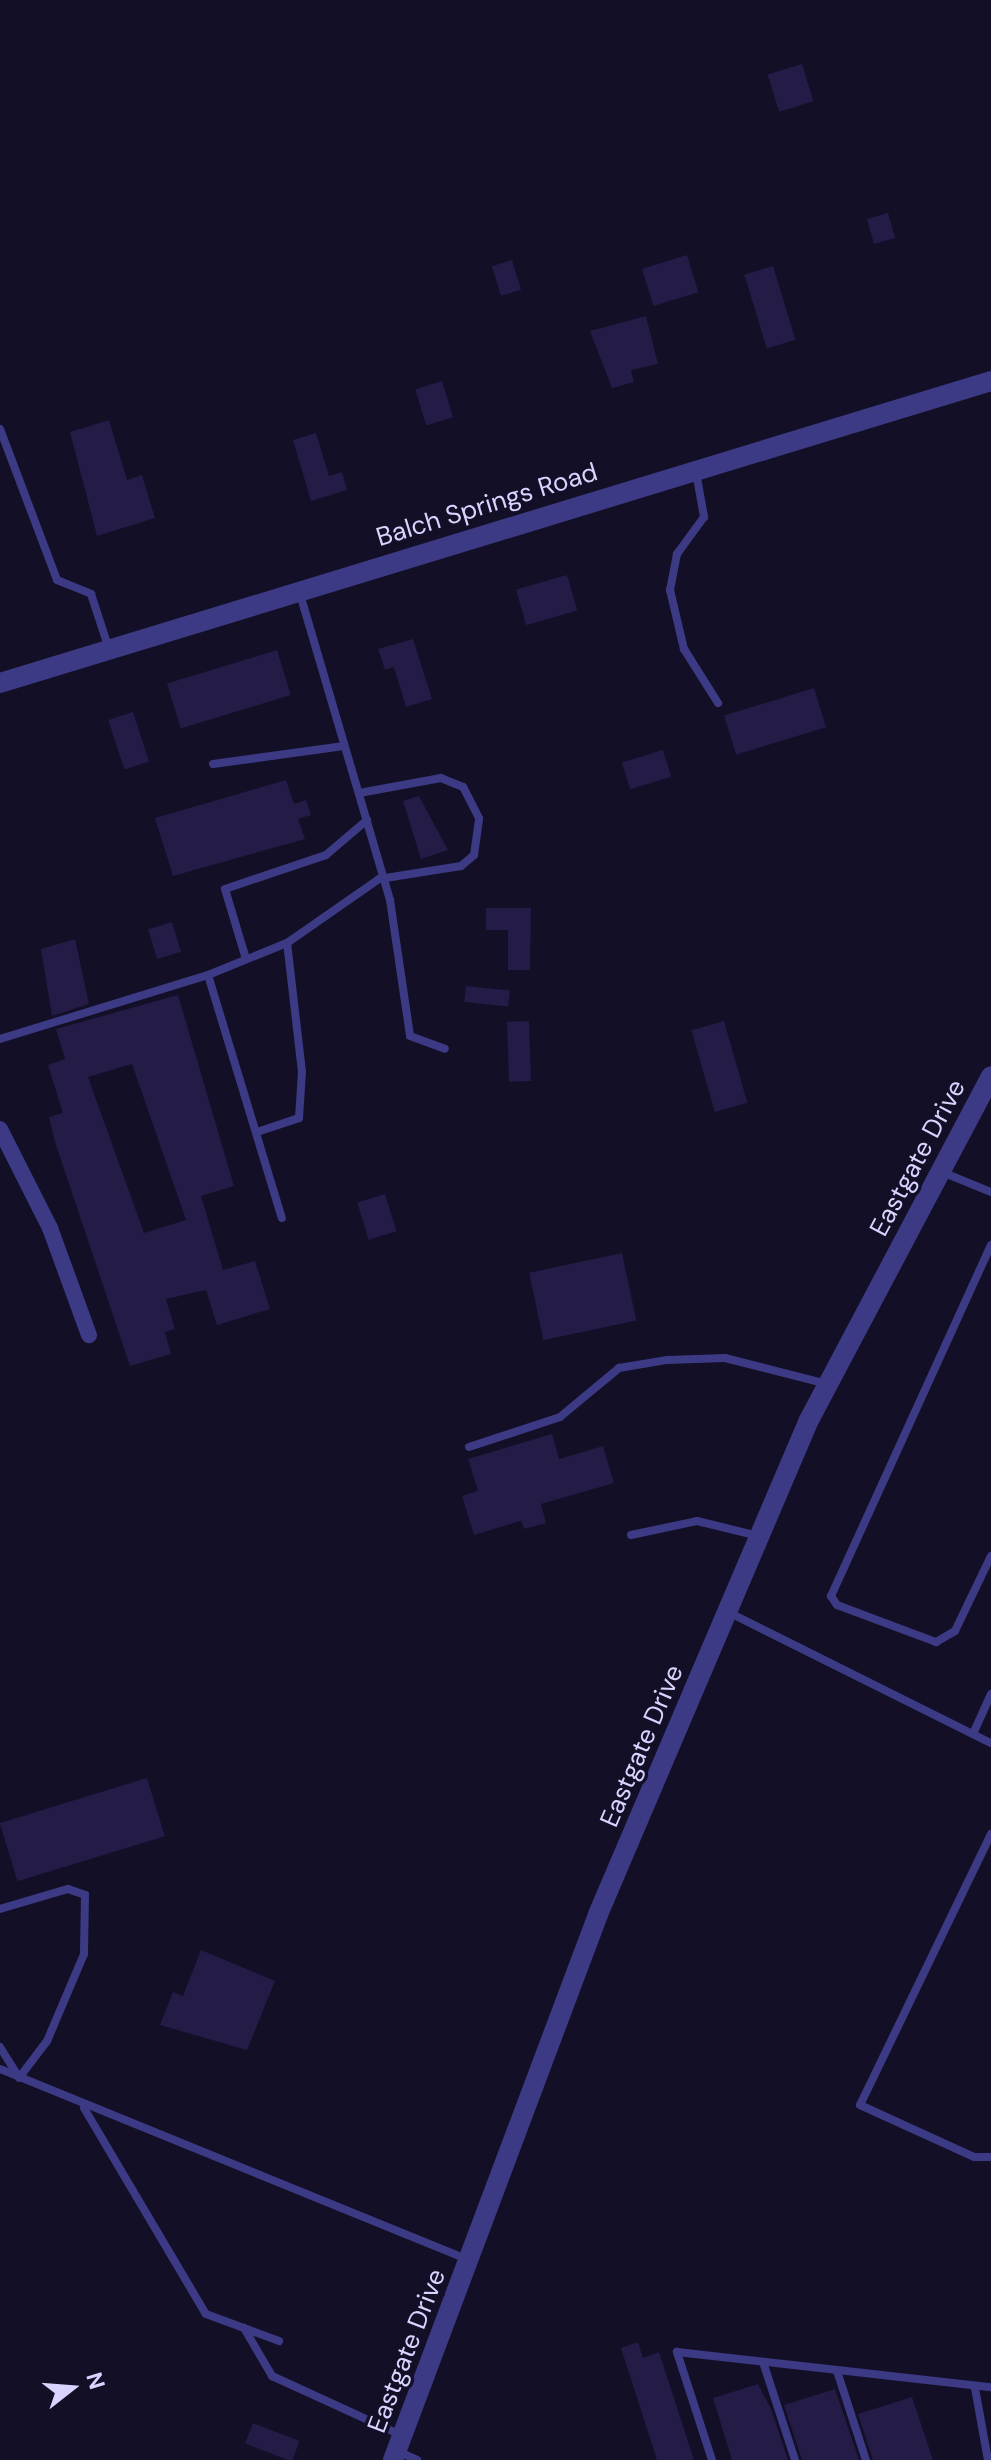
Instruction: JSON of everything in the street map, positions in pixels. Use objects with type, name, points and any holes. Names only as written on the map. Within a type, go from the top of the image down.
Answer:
[{"type":"street","name":"Balch Springs Road","points":[[0,683],[299,589],[991,381]]},
{"type":"street","name":"Eastgate Drive","points":[[397,2449],[599,1912],[759,1537],[828,1385],[991,1076]]},
{"type":"street","points":[[0,1129],[50,1228],[89,1335]]},
{"type":"lane","points":[[0,429],[57,580],[91,594],[110,649]]},
{"type":"lane","points":[[695,470],[704,517],[677,554],[670,590],[684,649],[718,703]]},
{"type":"lane","points":[[299,589],[367,820],[379,879],[390,900],[410,1036],[445,1049]]},
{"type":"lane","points":[[213,764],[344,746]]},
{"type":"lane","points":[[0,1039],[208,975],[287,943],[379,879],[461,866],[474,855],[479,818],[463,787],[441,778],[359,793]]},
{"type":"lane","points":[[246,959],[225,889],[326,855],[367,820]]},
{"type":"lane","points":[[257,1132],[299,1118],[302,1072],[287,943]]},
{"type":"lane","points":[[208,975],[282,1218]]},
{"type":"lane","points":[[942,1172],[991,1192]]},
{"type":"lane","points":[[991,1245],[831,1596],[936,1642],[955,1631],[991,1556]]},
{"type":"lane","points":[[469,1447],[560,1417],[619,1368],[667,1360],[725,1358],[828,1385]]},
{"type":"lane","points":[[631,1535],[697,1521],[759,1537]]},
{"type":"lane","points":[[727,1612],[991,1743]]},
{"type":"lane","points":[[973,1734],[991,1694]]},
{"type":"lane","points":[[991,1834],[860,2105],[974,2157],[991,2157]]},
{"type":"lane","points":[[0,1909],[68,1889],[85,1895],[84,1954],[47,2041],[19,2078]]},
{"type":"lane","points":[[0,2047],[19,2078]]},
{"type":"lane","points":[[0,2069],[83,2107],[469,2260]]},
{"type":"lane","points":[[83,2107],[206,2314],[279,2341]]},
{"type":"lane","points":[[244,2328],[272,2376],[417,2460]]},
{"type":"lane","points":[[712,2460],[677,2352],[975,2388],[991,2387]]},
{"type":"lane","points":[[763,2362],[795,2460]]},
{"type":"lane","points":[[837,2371],[866,2460]]},
{"type":"lane","points":[[975,2388],[988,2460]]},
{"type":"building","points":[[802,64],[813,101],[779,112],[768,75]]},
{"type":"building","points":[[888,213],[895,238],[874,244],[867,219]]},
{"type":"building","points":[[687,255],[698,292],[653,306],[642,269]]},
{"type":"building","points":[[512,260],[521,290],[501,296],[492,266]]},
{"type":"building","points":[[773,266],[796,340],[767,348],[744,275]]},
{"type":"building","points":[[646,316],[658,364],[631,370],[634,382],[612,388],[590,331]]},
{"type":"building","points":[[442,381],[453,417],[426,426],[415,389]]},
{"type":"building","points":[[109,420],[127,480],[142,475],[155,518],[97,536],[70,432]]},
{"type":"building","points":[[316,433],[329,476],[342,472],[347,490],[311,501],[293,440]]},
{"type":"building","points":[[567,575],[577,611],[526,625],[516,590]]},
{"type":"building","points":[[413,639],[432,699],[406,707],[394,667],[385,670],[378,649]]},
{"type":"building","points":[[277,650],[291,695],[181,729],[167,684]]},
{"type":"building","points":[[814,688],[826,727],[736,755],[724,715]]},
{"type":"building","points":[[133,712],[149,761],[124,769],[108,720]]},
{"type":"building","points":[[663,750],[671,777],[630,789],[622,763]]},
{"type":"building","points":[[286,780],[294,804],[306,800],[311,815],[298,819],[305,839],[173,876],[155,818]]},
{"type":"building","points":[[419,796],[448,850],[421,859],[403,801]]},
{"type":"building","points":[[486,908],[531,908],[530,970],[508,970],[508,930],[486,930]]},
{"type":"building","points":[[172,922],[181,952],[157,959],[148,929]]},
{"type":"building","points":[[75,939],[89,1004],[52,1016],[41,949]]},
{"type":"building","points":[[466,986],[510,991],[508,1007],[464,1002]]},
{"type":"building","points":[[178,995],[234,1186],[201,1196],[223,1270],[255,1261],[270,1309],[217,1325],[206,1290],[166,1299],[175,1329],[165,1332],[171,1354],[130,1366],[49,1117],[63,1113],[48,1065],[65,1059],[56,1029]],"holes":[[[132,1064],[186,1220],[144,1233],[88,1077]]]},
{"type":"building","points":[[529,1021],[531,1081],[509,1082],[507,1022]]},
{"type":"building","points":[[724,1021],[747,1103],[715,1112],[691,1030]]},
{"type":"building","points":[[385,1194],[396,1231],[369,1240],[357,1202]]},
{"type":"building","points":[[622,1253],[636,1320],[543,1340],[529,1273]]},
{"type":"building","points":[[552,1434],[559,1459],[603,1446],[614,1483],[541,1504],[546,1523],[524,1529],[521,1521],[474,1535],[462,1496],[478,1491],[468,1459]]},
{"type":"building","points":[[147,1778],[165,1836],[18,1881],[0,1823]]},
{"type":"building","points":[[201,1950],[275,1981],[247,2050],[160,2025],[173,1992],[183,1996]]},
{"type":"building","points":[[638,2342],[643,2358],[659,2352],[694,2460],[657,2460],[621,2348]]},
{"type":"building","points":[[758,2384],[771,2409],[788,2460],[732,2460],[713,2398]]},
{"type":"building","points":[[835,2389],[859,2460],[802,2460],[784,2405]]},
{"type":"building","points":[[912,2397],[933,2460],[873,2460],[858,2414]]},
{"type":"building","points":[[253,2423],[300,2441],[292,2460],[245,2444]]}]
